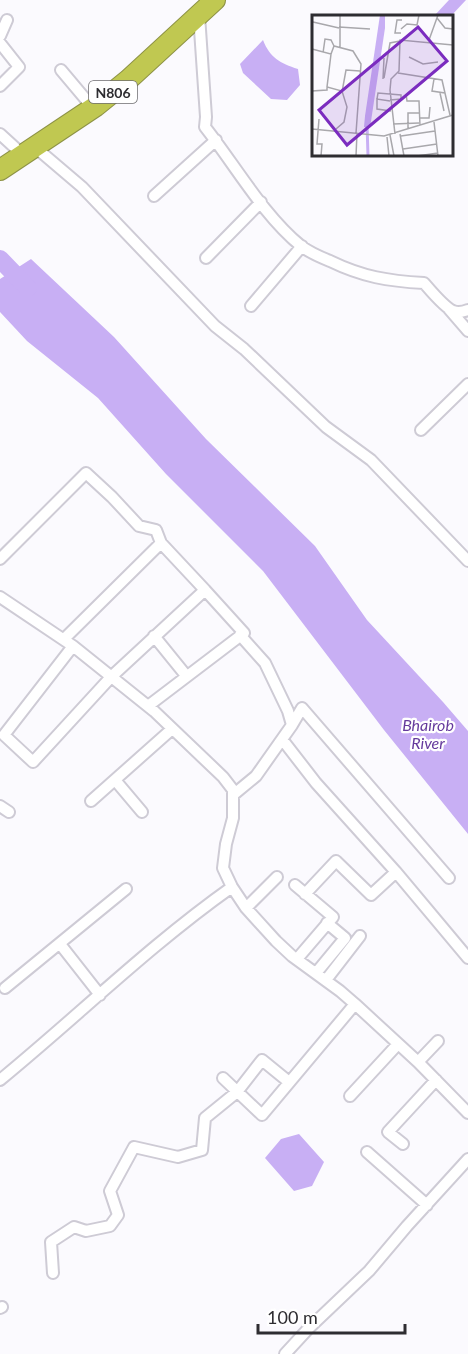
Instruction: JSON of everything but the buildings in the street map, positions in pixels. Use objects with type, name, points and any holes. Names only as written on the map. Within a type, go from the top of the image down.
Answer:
[{"type":"highway","name":"N806","points":[[0,170],[93,108],[128,80],[215,0]]},
{"type":"street","points":[[199,15],[205,127],[275,221],[302,246],[338,265],[369,277],[424,283],[468,331]]},
{"type":"street","points":[[0,36],[7,20]]},
{"type":"street","points":[[0,43],[19,67],[0,86]]},
{"type":"street","points":[[61,70],[93,108]]},
{"type":"street","points":[[0,134],[82,187],[215,326],[244,349],[326,428],[371,460],[468,561]]},
{"type":"street","points":[[154,196],[216,140]]},
{"type":"street","points":[[206,258],[261,202]]},
{"type":"street","points":[[250,306],[302,246]]},
{"type":"street","points":[[447,306],[455,312],[468,310]]},
{"type":"street","points":[[421,430],[468,384]]},
{"type":"street","points":[[0,559],[86,473],[139,526],[156,530],[161,543],[244,633],[148,706]]},
{"type":"street","points":[[161,543],[69,642],[4,735],[33,762],[111,676],[205,590]]},
{"type":"street","points":[[0,597],[69,642],[148,706],[223,777],[233,790],[233,818],[226,844],[224,867],[232,887],[246,908],[297,960],[356,1004],[468,1113]]},
{"type":"street","points":[[154,636],[184,673]]},
{"type":"street","points":[[240,636],[265,663],[288,711],[292,725]]},
{"type":"street","points":[[233,795],[256,776],[302,708],[449,878]]},
{"type":"street","points":[[91,801],[172,729]]},
{"type":"street","points":[[285,743],[316,783],[396,872],[468,958]]},
{"type":"street","points":[[115,780],[142,812]]},
{"type":"street","points":[[305,894],[336,861],[371,896],[396,872]]},
{"type":"street","points":[[246,908],[277,877]]},
{"type":"street","points":[[295,885],[333,917],[297,960]]},
{"type":"street","points":[[0,1080],[171,933],[232,887]]},
{"type":"street","points":[[5,988],[126,890]]},
{"type":"street","points":[[316,973],[345,938],[327,923]]},
{"type":"street","points":[[326,980],[360,936]]},
{"type":"street","points":[[60,944],[100,995]]},
{"type":"street","points":[[223,1078],[262,1114],[356,1004]]},
{"type":"street","points":[[418,1062],[438,1041]]},
{"type":"street","points":[[350,1096],[398,1044]]},
{"type":"street","points":[[53,1273],[51,1242],[74,1227],[86,1231],[110,1226],[118,1215],[110,1191],[134,1147],[178,1157],[202,1150],[205,1118],[237,1092],[262,1060],[289,1082]]},
{"type":"street","points":[[403,1144],[388,1132],[436,1080]]},
{"type":"street","points":[[367,1152],[427,1205]]},
{"type":"street","points":[[286,1354],[308,1329],[369,1271],[468,1159]]},
{"type":"water","points":[[449,0],[466,0],[452,15],[435,15]]},
{"type":"water","points":[[263,40],[276,59],[298,69],[300,85],[287,100],[271,99],[243,73],[240,64]]},
{"type":"water","name":"Bhairob River","points":[[31,259],[114,337],[206,439],[315,546],[367,620],[468,731],[468,834],[384,730],[263,571],[166,474],[98,398],[27,341],[0,312],[0,279]]},
{"type":"water","points":[[299,1134],[324,1162],[312,1186],[294,1191],[265,1158],[281,1139]]},
{"type":"waterway","points":[[0,259],[28,288]]}]
